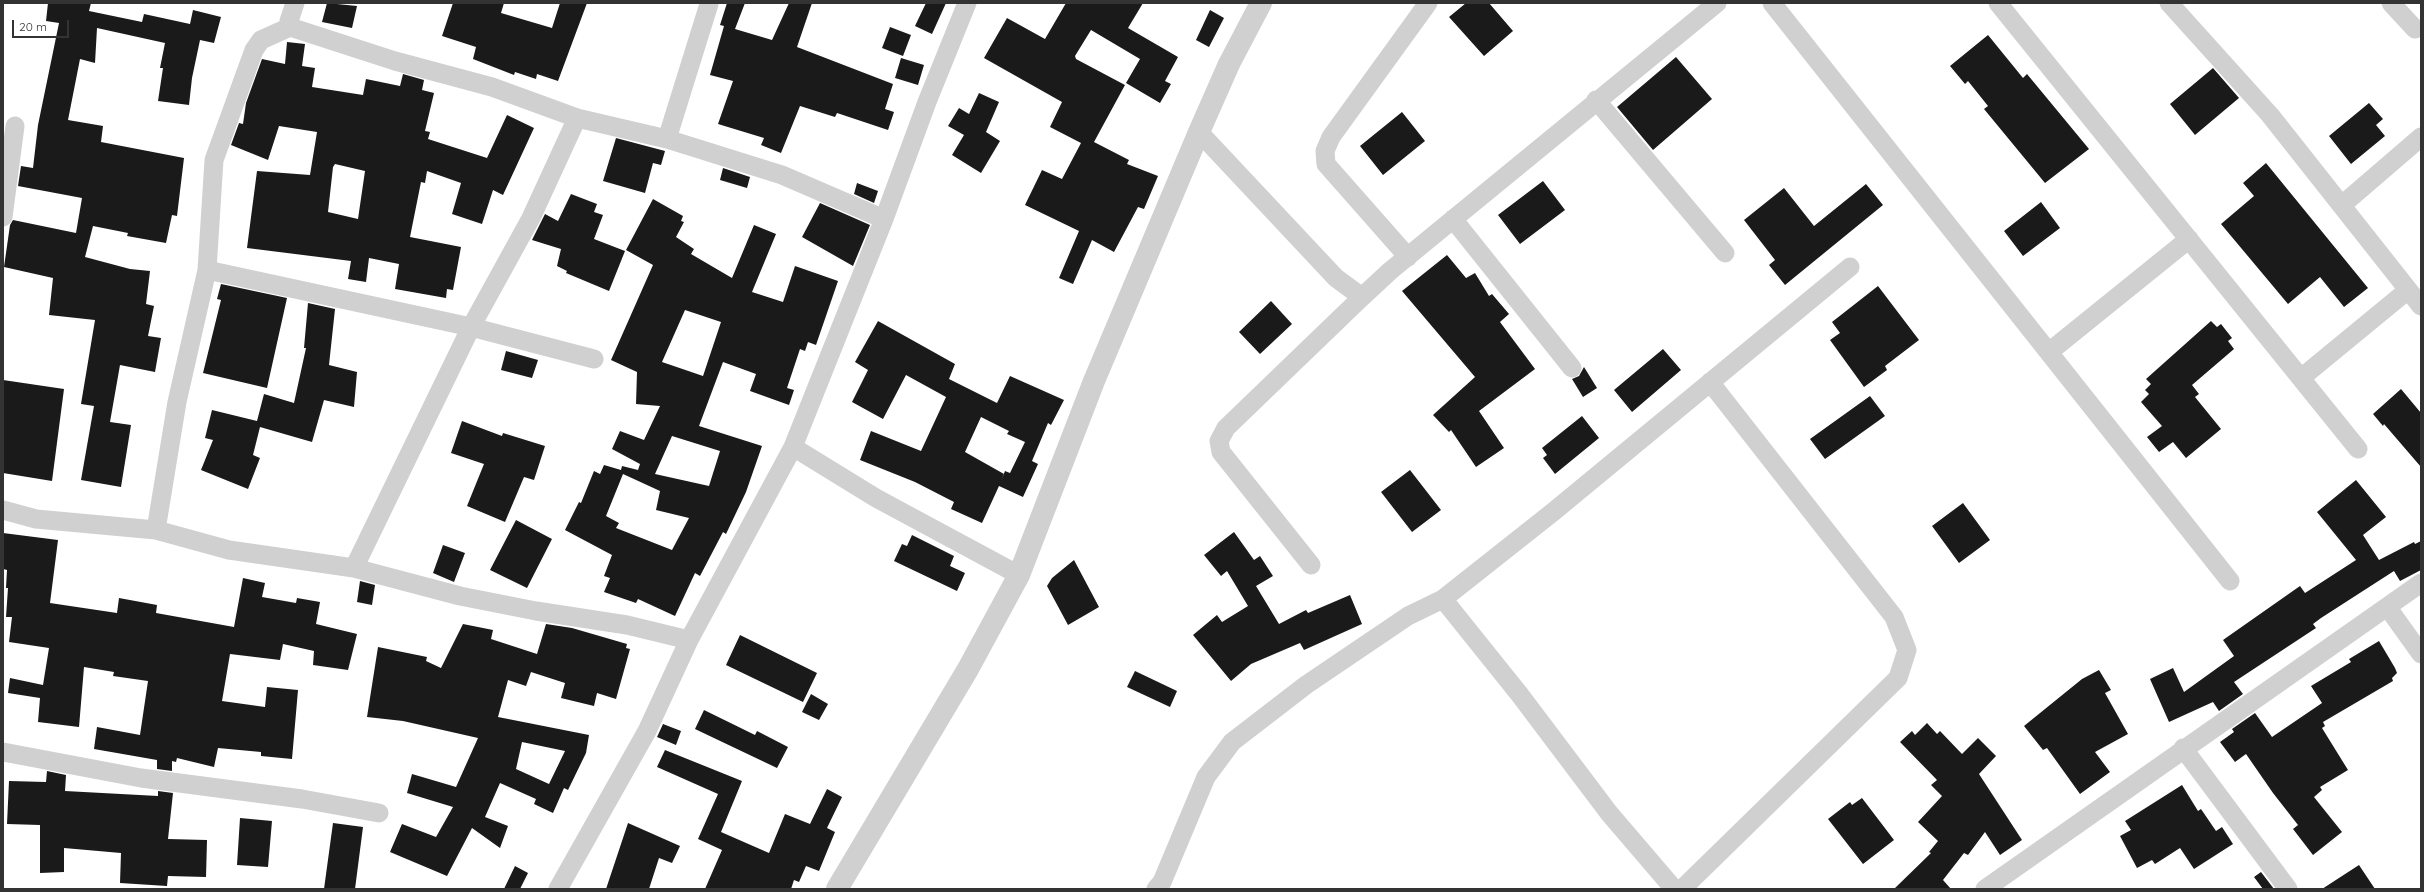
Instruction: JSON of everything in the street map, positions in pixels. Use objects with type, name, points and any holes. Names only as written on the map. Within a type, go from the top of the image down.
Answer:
[{"type":"street","points":[[290,28],[289,21],[294,3]]},
{"type":"street","points":[[558,889],[648,731],[689,640],[793,447],[884,219],[926,102],[967,3]]},
{"type":"street","points":[[836,889],[968,669],[1019,575],[1094,381],[1229,64],[1261,3]]},
{"type":"street","points":[[1408,256],[1326,164],[1325,151],[1331,137],[1428,3]]},
{"type":"street","points":[[1311,565],[1221,452],[1219,441],[1226,428],[1362,297],[1408,256],[1596,100],[1717,3]]},
{"type":"street","points":[[1772,3],[2230,581]]},
{"type":"street","points":[[1998,3],[2358,449]]},
{"type":"street","points":[[2169,3],[2270,116],[2421,306]]},
{"type":"street","points":[[2391,3],[2415,29]]},
{"type":"street","points":[[667,139],[709,4]]},
{"type":"street","points":[[156,530],[177,402],[207,270],[214,160],[254,50],[261,40],[290,28],[395,61],[492,87],[578,118],[667,139],[782,175],[884,219]]},
{"type":"street","points":[[1596,100],[1725,253]]},
{"type":"street","points":[[354,568],[471,327],[531,218],[578,118]]},
{"type":"street","points":[[3,217],[15,126]]},
{"type":"street","points":[[1200,132],[1336,278],[1362,297]]},
{"type":"street","points":[[2342,206],[2421,137]]},
{"type":"street","points":[[1453,219],[1572,368]]},
{"type":"street","points":[[2049,352],[2190,239]]},
{"type":"street","points":[[1156,889],[1162,882],[1206,777],[1232,742],[1306,685],[1408,616],[1443,598],[1499,556],[1850,267]]},
{"type":"street","points":[[207,270],[471,327],[594,359]]},
{"type":"street","points":[[2301,378],[2408,290]]},
{"type":"street","points":[[1682,889],[1898,678],[1907,650],[1894,617],[1710,382]]},
{"type":"street","points":[[793,447],[876,498],[1019,575]]},
{"type":"street","points":[[3,510],[36,519],[156,530],[230,550],[354,568],[460,596],[536,611],[627,625],[689,640]]},
{"type":"street","points":[[1989,888],[2183,748],[2388,608],[2421,583]]},
{"type":"street","points":[[1443,598],[1520,695],[1609,812],[1674,889]]},
{"type":"street","points":[[2388,608],[2421,654]]},
{"type":"street","points":[[2183,748],[2288,889]]},
{"type":"street","points":[[3,752],[141,778],[302,799],[379,813]]},
{"type":"building","points":[[48,3],[91,3],[89,11],[142,22],[144,14],[190,24],[193,10],[221,17],[214,43],[200,40],[192,78],[189,105],[158,101],[163,68],[160,68],[165,43],[97,28],[95,63],[80,59],[68,120],[103,126],[101,142],[184,158],[177,216],[172,215],[166,243],[127,236],[128,233],[93,226],[85,257],[130,269],[150,271],[146,304],[154,306],[148,336],[161,338],[155,372],[120,365],[110,422],[131,425],[121,487],[81,480],[94,406],[81,404],[95,320],[49,315],[53,278],[4,267],[10,225],[13,220],[76,233],[82,198],[18,186],[21,166],[33,168],[38,125],[59,23],[46,21]]},
{"type":"building","points":[[327,3],[357,6],[352,28],[322,22]]},
{"type":"building","points":[[453,3],[504,3],[501,13],[552,28],[560,3],[587,3],[558,81],[537,74],[536,79],[515,72],[514,75],[473,59],[476,47],[442,36]]},
{"type":"building","points":[[727,3],[745,3],[735,29],[772,40],[789,3],[812,3],[797,47],[893,84],[885,109],[894,112],[888,130],[837,113],[835,117],[800,106],[781,153],[761,145],[764,138],[718,124],[733,81],[710,75],[724,26],[720,25]]},
{"type":"building","points":[[926,3],[946,3],[932,34],[915,26]]},
{"type":"building","points":[[1066,3],[1143,3],[1128,28],[1178,57],[1165,81],[1171,84],[1160,103],[1126,83],[1140,59],[1091,30],[1075,56],[1076,59],[1125,85],[1094,142],[1129,160],[1127,164],[1158,176],[1144,209],[1138,207],[1114,252],[1092,240],[1073,284],[1059,278],[1079,231],[1025,205],[1042,170],[1062,179],[1081,143],[1050,127],[1062,102],[984,58],[1007,18],[1045,39]]},
{"type":"building","points":[[1466,3],[1489,3],[1513,31],[1484,56],[1449,17]]},
{"type":"building","points":[[1210,10],[1224,18],[1209,47],[1196,40]]},
{"type":"building","points":[[890,27],[911,35],[903,56],[882,48]]},
{"type":"building","points":[[1988,35],[2023,78],[2027,74],[2089,149],[2045,183],[1984,109],[1988,106],[1968,81],[1965,84],[1950,66]]},
{"type":"building","points":[[287,42],[305,44],[302,66],[315,68],[312,87],[363,95],[366,79],[400,86],[403,74],[424,80],[422,90],[434,93],[425,131],[430,132],[428,139],[487,158],[507,115],[534,128],[503,195],[493,190],[482,224],[452,214],[461,183],[427,171],[425,183],[421,182],[410,237],[461,247],[453,290],[447,289],[446,298],[395,289],[399,264],[369,258],[366,282],[348,279],[351,261],[247,248],[257,171],[310,175],[317,132],[279,126],[268,160],[231,145],[239,123],[243,124],[246,103],[262,59],[285,64]],"holes":[[[335,164],[365,171],[358,219],[328,212],[333,167]]]},
{"type":"building","points":[[1676,57],[1712,99],[1653,150],[1617,107]]},
{"type":"building","points":[[901,58],[924,65],[918,85],[895,78]]},
{"type":"building","points":[[2213,68],[2239,98],[2195,135],[2170,104]]},
{"type":"building","points":[[979,93],[999,102],[986,132],[1000,141],[981,173],[952,155],[964,135],[948,126],[959,108],[969,114]]},
{"type":"building","points":[[2369,103],[2383,119],[2376,125],[2385,136],[2351,164],[2329,136]]},
{"type":"building","points":[[1402,112],[1425,141],[1383,175],[1360,146]]},
{"type":"building","points":[[616,138],[665,151],[661,165],[653,163],[645,193],[603,181]]},
{"type":"building","points":[[2266,163],[2368,288],[2344,307],[2320,277],[2288,304],[2221,224],[2254,196],[2243,183]]},
{"type":"building","points":[[723,168],[750,177],[747,188],[720,180]]},
{"type":"building","points":[[1543,181],[1565,210],[1520,244],[1498,215]]},
{"type":"building","points":[[857,183],[878,191],[874,203],[854,194]]},
{"type":"building","points":[[1866,184],[1883,205],[1785,285],[1769,265],[1775,260],[1744,220],[1784,188],[1814,226]]},
{"type":"building","points":[[571,194],[597,204],[594,212],[603,215],[594,239],[625,251],[609,291],[566,273],[567,271],[557,266],[561,249],[532,240],[545,214],[558,221]]},
{"type":"building","points":[[653,199],[683,216],[681,221],[684,222],[676,237],[694,249],[691,254],[732,278],[754,225],[776,234],[752,292],[783,302],[795,266],[838,281],[816,345],[808,342],[805,351],[800,349],[787,388],[794,390],[789,405],[750,391],[756,374],[723,362],[699,426],[762,446],[746,492],[726,534],[723,532],[700,576],[695,573],[675,616],[638,599],[636,603],[604,592],[610,578],[604,576],[612,555],[565,530],[579,502],[581,503],[594,471],[600,474],[604,465],[621,470],[622,466],[638,470],[640,464],[612,449],[620,431],[644,440],[660,406],[636,404],[637,372],[611,360],[653,265],[626,250]],"holes":[[[685,310],[721,322],[703,376],[662,362]],[[672,436],[720,451],[709,486],[655,474]],[[623,474],[660,491],[656,510],[689,518],[672,550],[616,528],[619,523],[606,516]]]},
{"type":"building","points":[[2041,202],[2060,228],[2023,256],[2004,231]]},
{"type":"building","points":[[820,203],[870,225],[853,266],[802,237]]},
{"type":"building","points":[[1447,255],[1466,278],[1475,273],[1489,296],[1492,294],[1509,314],[1500,322],[1535,369],[1479,411],[1504,448],[1476,467],[1451,430],[1449,432],[1433,415],[1475,377],[1402,291]]},
{"type":"building","points":[[221,284],[287,298],[267,388],[203,373],[221,300],[217,299]]},
{"type":"building","points":[[1878,286],[1919,340],[1885,366],[1887,370],[1864,387],[1830,340],[1840,333],[1832,322]]},
{"type":"building","points":[[1271,301],[1292,324],[1260,354],[1239,332]]},
{"type":"building","points":[[308,303],[335,309],[329,365],[357,372],[354,407],[324,400],[312,442],[260,427],[253,455],[260,458],[248,489],[201,470],[213,440],[205,438],[212,410],[257,421],[264,394],[294,403],[306,348],[304,348]]},
{"type":"building","points":[[878,321],[955,364],[949,379],[997,403],[1010,376],[1064,400],[1051,425],[1048,423],[1032,461],[1038,464],[1023,497],[999,486],[982,523],[951,509],[954,502],[915,482],[860,460],[871,431],[921,451],[946,397],[906,375],[883,419],[852,402],[868,370],[855,362]],"holes":[[[981,417],[1009,431],[1007,434],[1025,442],[1010,473],[1005,471],[1004,474],[965,452]]]},
{"type":"building","points":[[2211,321],[2217,327],[2221,324],[2232,338],[2228,341],[2234,349],[2192,385],[2199,394],[2195,397],[2221,429],[2186,458],[2173,442],[2159,452],[2147,437],[2162,426],[2141,402],[2149,394],[2145,390],[2151,384],[2146,379]]},
{"type":"building","points":[[1663,349],[1681,370],[1632,412],[1614,390]]},
{"type":"building","points":[[506,351],[538,360],[532,378],[501,370]]},
{"type":"building","points":[[1584,367],[1597,388],[1583,397],[1572,379],[1579,376]]},
{"type":"building","points":[[3,380],[64,389],[52,481],[3,473]]},
{"type":"building","points":[[2401,389],[2421,413],[2421,467],[2384,424],[2383,426],[2373,414]]},
{"type":"building","points":[[1870,396],[1885,416],[1825,459],[1810,439]]},
{"type":"building","points":[[1582,416],[1599,438],[1555,474],[1543,458],[1547,455],[1542,448]]},
{"type":"building","points":[[462,421],[502,436],[503,433],[545,446],[534,480],[524,477],[505,522],[467,506],[484,464],[451,453]]},
{"type":"building","points":[[1410,470],[1441,510],[1412,532],[1381,492]]},
{"type":"building","points":[[2356,480],[2386,517],[2363,535],[2379,560],[2414,542],[2415,544],[2421,541],[2421,570],[2400,581],[2394,571],[2321,618],[2313,624],[2316,628],[2234,682],[2243,694],[2219,711],[2213,702],[2169,722],[2150,679],[2173,668],[2184,692],[2234,656],[2223,640],[2300,586],[2305,593],[2356,560],[2317,512]]},
{"type":"building","points":[[1963,503],[1990,540],[1959,563],[1932,526]]},
{"type":"building","points":[[516,520],[552,539],[527,588],[490,570]]},
{"type":"building","points":[[1234,532],[1254,560],[1260,556],[1273,576],[1256,586],[1279,624],[1306,610],[1308,613],[1350,595],[1362,624],[1304,650],[1300,643],[1251,664],[1231,681],[1193,635],[1217,615],[1222,622],[1248,606],[1227,571],[1221,576],[1204,555]]},
{"type":"building","points":[[3,533],[58,540],[50,603],[117,613],[119,598],[157,605],[156,613],[234,627],[243,578],[265,583],[262,597],[296,603],[297,598],[320,602],[316,624],[357,634],[348,670],[313,665],[314,651],[283,644],[280,660],[230,654],[222,701],[265,707],[267,687],[298,690],[292,759],[261,756],[261,752],[218,748],[214,767],[177,758],[176,762],[172,761],[172,771],[157,769],[157,760],[94,749],[97,727],[140,735],[148,681],[113,676],[114,672],[84,667],[79,727],[38,722],[40,698],[8,693],[10,678],[43,685],[49,648],[9,642],[12,617],[6,617],[8,588],[6,588],[7,570],[3,569]]},
{"type":"building","points":[[912,535],[954,556],[950,566],[965,573],[957,591],[894,561],[902,544],[907,546]]},
{"type":"building","points":[[443,545],[465,553],[454,582],[433,573]]},
{"type":"building","points":[[1074,560],[1099,607],[1068,625],[1047,586],[1052,578]]},
{"type":"building","points":[[360,581],[375,585],[372,605],[357,602]]},
{"type":"building","points":[[463,624],[493,630],[491,639],[537,654],[546,624],[572,628],[627,644],[626,648],[630,649],[616,699],[597,693],[594,706],[561,698],[565,683],[531,672],[526,686],[508,680],[498,717],[589,735],[586,753],[568,790],[564,788],[553,813],[534,804],[536,799],[500,783],[485,817],[508,826],[500,848],[472,828],[447,876],[390,852],[402,824],[436,837],[453,807],[407,793],[412,774],[456,787],[478,738],[403,721],[367,717],[378,647],[427,657],[426,661],[441,668]],"holes":[[[522,742],[565,751],[549,784],[516,769]]]},
{"type":"building","points":[[740,635],[817,673],[803,702],[726,665]]},
{"type":"building","points":[[2379,641],[2397,673],[2392,678],[2393,681],[2323,722],[2325,726],[2322,728],[2348,770],[2320,787],[2322,790],[2314,797],[2342,832],[2313,855],[2293,829],[2298,825],[2273,793],[2246,754],[2235,762],[2220,742],[2234,732],[2232,729],[2255,713],[2272,737],[2322,703],[2311,686],[2351,662],[2349,659]]},
{"type":"building","points":[[2099,670],[2111,690],[2105,693],[2128,734],[2095,752],[2110,772],[2080,794],[2047,748],[2043,750],[2024,726],[2082,679]]},
{"type":"building","points":[[1135,671],[1177,691],[1170,707],[1127,687]]},
{"type":"building","points":[[811,694],[828,704],[819,720],[802,712]]},
{"type":"building","points":[[704,710],[755,735],[757,731],[788,747],[777,768],[695,729]]},
{"type":"building","points":[[1927,723],[1937,734],[1940,731],[1962,754],[1978,738],[1996,756],[1979,774],[2022,840],[2000,855],[1985,832],[1968,855],[1964,853],[1943,880],[1951,889],[1894,889],[1931,853],[1929,852],[1938,841],[1918,822],[1942,796],[1931,785],[1937,780],[1900,742],[1912,731],[1915,735]]},
{"type":"building","points":[[663,724],[681,731],[676,745],[657,737]]},
{"type":"building","points":[[665,750],[742,781],[721,832],[769,853],[785,814],[810,824],[827,789],[842,797],[827,828],[835,832],[819,871],[806,866],[799,882],[794,880],[791,889],[705,889],[722,850],[698,839],[718,794],[657,767]]},
{"type":"building","points":[[47,771],[66,775],[65,791],[158,796],[158,791],[173,793],[168,839],[207,840],[206,877],[168,876],[167,886],[120,883],[121,853],[64,848],[64,872],[40,873],[40,825],[7,824],[9,781],[46,782]]},
{"type":"building","points":[[2182,785],[2198,811],[2201,809],[2216,831],[2222,827],[2233,844],[2194,869],[2180,848],[2155,864],[2152,860],[2137,868],[2120,836],[2131,830],[2125,821]]},
{"type":"building","points":[[1862,798],[1894,840],[1863,864],[1828,819],[1850,802],[1852,805]]},
{"type":"building","points":[[240,818],[272,821],[268,867],[237,865]]},
{"type":"building","points":[[333,823],[363,827],[355,889],[324,889]]},
{"type":"building","points":[[628,823],[680,846],[672,863],[659,858],[649,889],[606,889]]},
{"type":"building","points":[[2359,865],[2375,889],[2322,889]]},
{"type":"building","points":[[515,866],[528,873],[520,889],[504,889]]},
{"type":"building","points":[[2261,872],[2274,889],[2263,889],[2254,877]]}]
